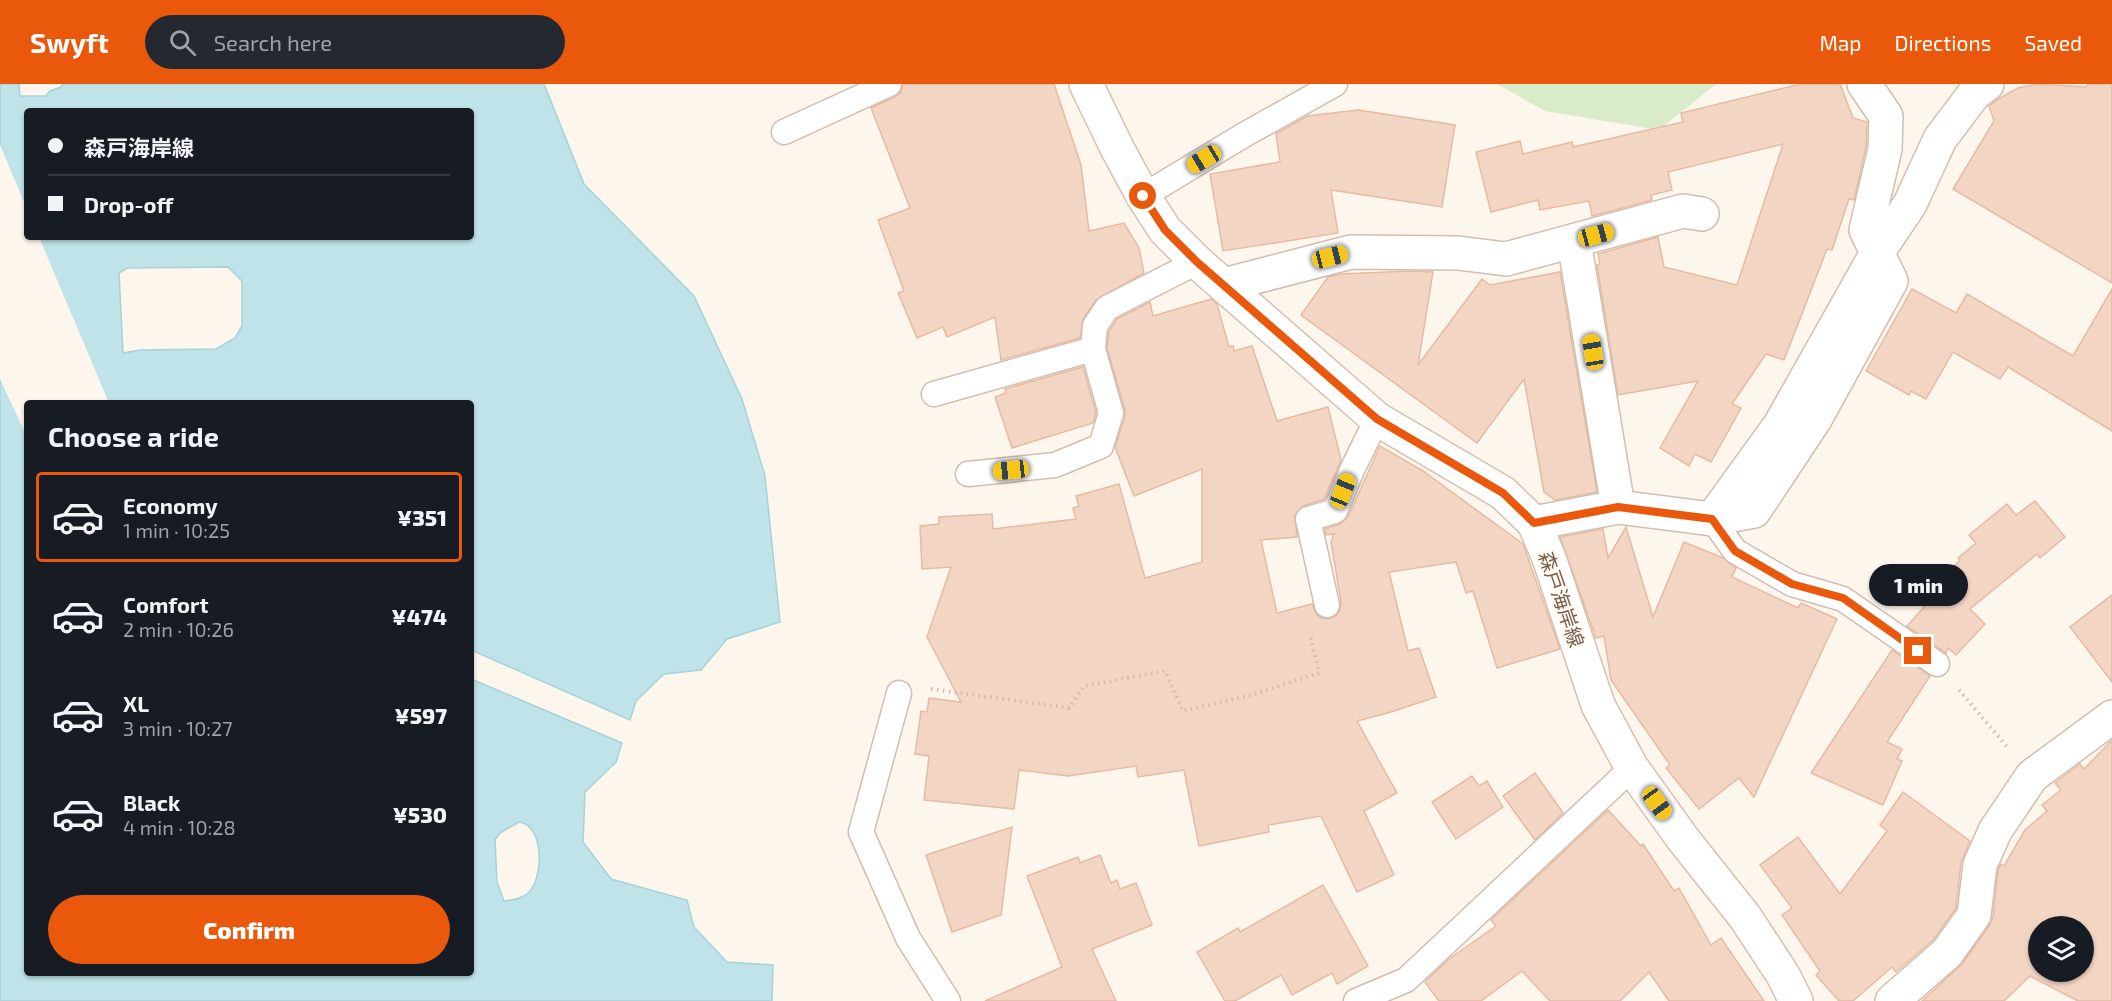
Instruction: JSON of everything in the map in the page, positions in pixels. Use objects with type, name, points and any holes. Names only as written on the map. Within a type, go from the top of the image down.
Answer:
[{"type":"street","name":"森戸海岸線","points":[[1086,84],[1143,196],[1165,230],[1197,262],[1377,419],[1503,493],[1534,523],[1549,558],[1598,705],[1632,768],[1683,839],[1745,917],[1783,975],[1796,1001]]},
{"type":"street","points":[[1534,523],[1618,507],[1712,519],[1754,511],[1815,419],[1891,280],[1866,230],[1885,149],[1886,116],[1864,84]]},
{"type":"street","points":[[1877,253],[1910,204],[1940,139],[1974,94],[1987,84]]},
{"type":"street","points":[[1224,285],[1351,252],[1458,252],[1506,259],[1683,211],[1702,214]]},
{"type":"street","points":[[1575,241],[1618,507]]},
{"type":"street","points":[[1892,1001],[1947,954],[1974,915],[1980,866],[1995,831],[2032,776],[2112,717]]},
{"type":"lane","points":[[784,132],[889,84]]},
{"type":"lane","points":[[1143,196],[1335,84]]},
{"type":"lane","points":[[968,474],[1054,465],[1101,446],[1110,413],[1093,349],[1095,326],[1107,309],[1197,262]]},
{"type":"lane","points":[[934,394],[1093,349]]},
{"type":"lane","points":[[1327,605],[1308,519],[1335,511],[1377,419]]},
{"type":"lane","points":[[1712,519],[1735,551],[1792,584],[1843,598],[1937,664]]},
{"type":"lane","points":[[900,693],[861,832],[908,938],[948,1001]]},
{"type":"lane","points":[[1356,1001],[1406,980],[1632,768]]},
{"type":"path","points":[[900,693],[911,686],[1069,708],[1084,686],[1165,671],[1183,711],[1252,695],[1319,673],[1305,613],[1327,605]]},
{"type":"path","points":[[1937,664],[2032,776]]},
{"type":"green space","points":[[1497,84],[1716,84],[1659,130],[1545,111]]},
{"type":"water","points":[[0,84],[19,84],[20,96],[46,96],[62,84],[544,84],[584,184],[694,296],[742,399],[765,476],[780,622],[727,639],[701,670],[664,674],[636,701],[630,720],[474,651],[474,400],[24,400],[24,976],[474,976],[474,680],[622,743],[616,762],[585,792],[583,842],[611,879],[687,900],[694,927],[727,962],[773,965],[772,1001],[0,1001]],"holes":[[[228,267],[242,281],[242,326],[235,338],[216,349],[140,350],[123,353],[119,273],[127,268]],[[519,822],[528,825],[534,833],[539,854],[537,878],[527,894],[504,901],[497,882],[495,840],[500,833]]]},
{"type":"pier","points":[[0,145],[24,202],[24,240],[40,240],[108,400],[24,400],[24,431],[0,379]]},
{"type":"building","points":[[903,84],[1054,84],[1081,165],[1089,231],[1124,223],[1139,248],[1144,273],[1096,300],[1083,319],[1080,338],[1001,360],[995,317],[947,337],[943,327],[917,338],[898,293],[904,291],[878,220],[910,208],[871,108],[895,97],[901,92]]},
{"type":"building","points":[[1801,84],[1840,84],[1853,118],[1867,122],[1866,147],[1854,200],[1849,199],[1832,250],[1827,249],[1784,360],[1766,354],[1732,404],[1741,408],[1711,462],[1695,454],[1689,466],[1660,448],[1698,381],[1618,395],[1597,265],[1600,264],[1598,254],[1658,237],[1664,267],[1737,285],[1783,144],[1668,172],[1672,190],[1651,195],[1652,200],[1592,216],[1589,201],[1540,210],[1538,200],[1491,212],[1476,152],[1520,141],[1523,154],[1572,142],[1573,147],[1683,122],[1681,113]]},
{"type":"building","points":[[2037,84],[2086,87],[2088,84],[2112,84],[2112,283],[1953,189],[1994,121],[1989,106],[2018,88]]},
{"type":"building","points":[[1358,110],[1455,125],[1442,207],[1331,190],[1338,233],[1223,251],[1210,174],[1280,162],[1276,134],[1307,116]]},
{"type":"building","points":[[1433,272],[1418,365],[1482,279],[1490,285],[1560,272],[1597,492],[1555,500],[1544,492],[1524,379],[1477,443],[1301,315],[1328,277],[1341,274]]},
{"type":"building","points":[[1912,289],[1956,313],[1967,294],[2073,356],[2112,289],[2112,431],[2008,367],[2000,379],[1953,352],[1926,399],[1911,391],[1909,395],[1866,371]]},
{"type":"building","points":[[1211,299],[1217,304],[1229,347],[1233,346],[1234,351],[1252,346],[1277,421],[1328,407],[1341,460],[1324,499],[1303,506],[1295,515],[1297,537],[1261,540],[1277,613],[1312,604],[1317,615],[1329,619],[1336,616],[1340,610],[1341,602],[1331,542],[1334,534],[1326,535],[1325,529],[1340,524],[1348,517],[1380,446],[1423,471],[1523,544],[1560,649],[1497,668],[1473,591],[1466,593],[1456,562],[1389,572],[1408,651],[1419,648],[1436,697],[1357,721],[1397,793],[1364,811],[1394,875],[1357,892],[1321,816],[1268,825],[1269,832],[1199,846],[1184,770],[1138,777],[1136,766],[1068,776],[1019,770],[1014,809],[924,800],[929,756],[915,754],[921,711],[927,712],[929,698],[961,702],[927,637],[951,567],[922,569],[920,526],[939,524],[939,517],[992,514],[993,529],[1076,519],[1073,508],[1079,506],[1076,496],[1119,484],[1145,578],[1202,562],[1202,469],[1134,496],[1115,447],[1125,417],[1125,410],[1107,348],[1109,331],[1117,319],[1150,302],[1153,316]]},
{"type":"building","points":[[1083,367],[1096,413],[1093,423],[1012,448],[995,397],[1006,393],[1005,389]]},
{"type":"building","points":[[2035,501],[2065,537],[2040,558],[2037,554],[1970,609],[1985,624],[1956,655],[1948,648],[1946,653],[1907,626],[1924,607],[1919,603],[1960,560],[1958,558],[1976,543],[1969,535],[2007,504],[2016,515]]},
{"type":"building","points":[[1626,527],[1653,617],[1684,542],[1723,558],[1736,568],[1732,577],[1798,608],[1801,603],[1837,619],[1754,797],[1739,778],[1699,809],[1666,768],[1670,765],[1611,680],[1604,636],[1596,638],[1560,537],[1603,529],[1608,558]]},
{"type":"building","points":[[2112,595],[2112,682],[2070,627]]},
{"type":"building","points":[[1892,650],[1930,676],[1887,742],[1902,749],[1897,759],[1902,761],[1883,805],[1811,773]]},
{"type":"building","points":[[2112,740],[2112,1001],[2078,1001],[2042,982],[2094,982],[2094,916],[2028,916],[2028,978],[2004,1001],[1922,1001],[1962,964],[1989,926],[1993,917],[1998,870],[2001,864],[2004,866],[2025,830],[2047,811],[2042,805],[2061,790],[2055,783],[2080,764],[2084,769]]},
{"type":"building","points":[[1535,773],[1563,813],[1535,840],[1503,796]]},
{"type":"building","points":[[1472,776],[1479,786],[1487,781],[1503,807],[1456,839],[1432,802]]},
{"type":"building","points":[[1903,792],[1970,841],[1961,862],[1956,908],[1933,940],[1896,972],[1892,967],[1853,1001],[1839,1001],[1816,975],[1820,971],[1782,915],[1792,908],[1760,865],[1798,837],[1840,894],[1887,831],[1880,825]]},
{"type":"building","points":[[1608,810],[1641,846],[1643,844],[1674,891],[1679,888],[1711,945],[1721,938],[1764,1001],[1669,1001],[1649,972],[1620,1001],[1550,1001],[1522,971],[1481,1001],[1439,1001],[1425,982],[1449,959],[1496,926],[1491,920]]},
{"type":"building","points":[[1012,827],[1001,915],[952,932],[926,855]]},
{"type":"building","points":[[1100,855],[1111,883],[1117,880],[1120,889],[1136,883],[1152,925],[1092,949],[1116,1001],[985,1001],[1062,967],[1027,876],[1078,857],[1080,863]]},
{"type":"building","points":[[1323,885],[1368,966],[1337,984],[1332,973],[1292,995],[1281,975],[1235,1001],[1225,1001],[1197,952],[1238,928],[1240,932]]},
{"type":"route","points":[[1143,196],[1165,230],[1197,262],[1377,419],[1503,493],[1534,523],[1618,507],[1712,519],[1735,551],[1792,584],[1843,598],[1918,651]]}]
